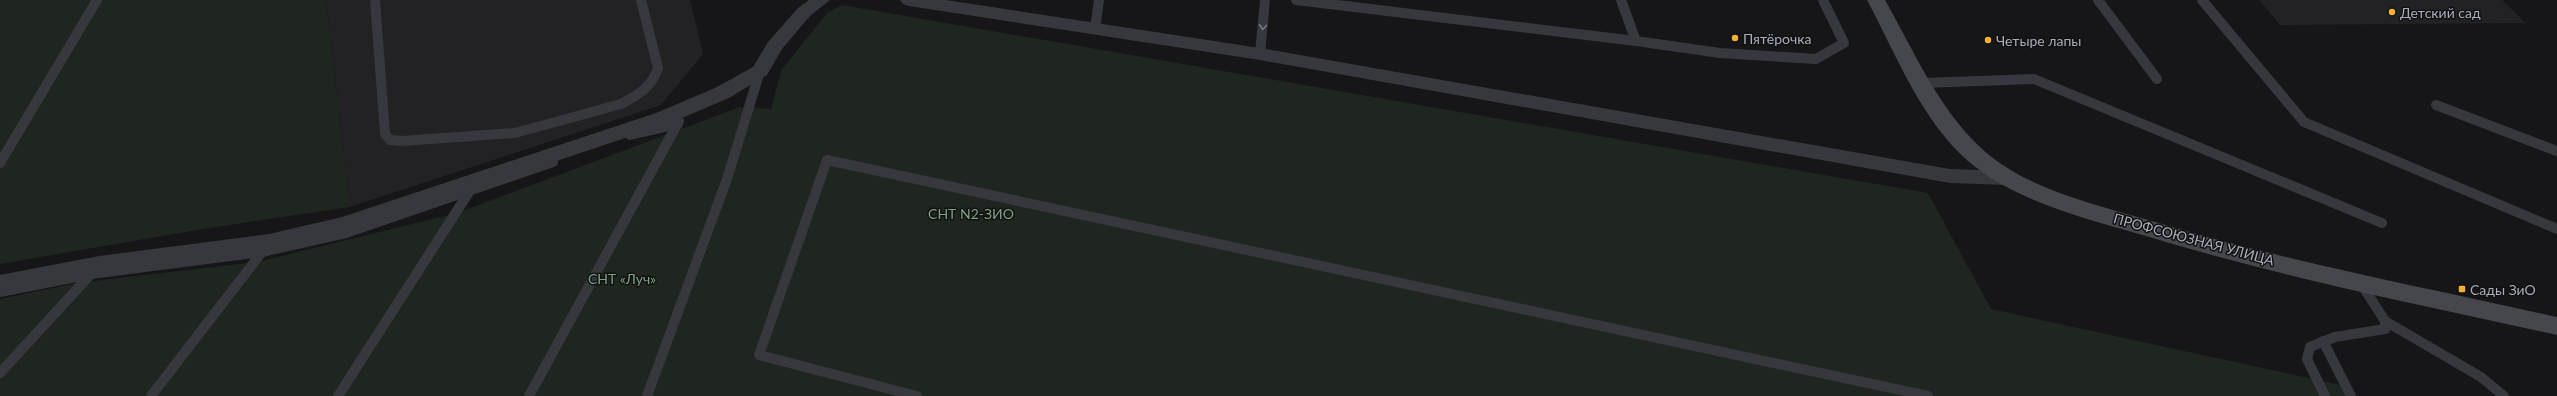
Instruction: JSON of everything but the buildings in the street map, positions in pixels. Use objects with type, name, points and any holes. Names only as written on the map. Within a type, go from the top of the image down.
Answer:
[{"type":"main road","name":"ПРОФСОЮЗНАЯ УЛИЦА","points":[[1876,0],[1952,133],[1976,156],[2009,178],[2083,208],[2175,238],[2360,282],[2557,326]]},
{"type":"street","points":[[0,283],[99,264],[269,242],[344,224],[682,116],[760,71],[775,46],[804,12],[822,0]]},
{"type":"street","points":[[909,0],[965,4],[1095,29],[1260,54],[1950,176],[2009,178]]},
{"type":"lane","points":[[0,163],[97,0]]},
{"type":"lane","points":[[375,0],[385,134],[390,140],[402,141],[515,133],[621,104],[636,96],[649,88],[656,77],[658,68],[644,1]]},
{"type":"lane","points":[[1095,29],[1099,0]]},
{"type":"lane","points":[[1260,54],[1265,0]]},
{"type":"lane","points":[[1296,0],[1720,53],[1816,60],[1844,43],[1823,0]]},
{"type":"lane","points":[[1621,0],[1636,42]]},
{"type":"lane","points":[[2098,0],[2157,79]]},
{"type":"lane","points":[[2202,0],[2304,122],[2557,229]]},
{"type":"lane","points":[[647,396],[727,179],[760,71]]},
{"type":"lane","points":[[1923,83],[2034,79],[2382,223]]},
{"type":"lane","points":[[2436,105],[2557,151]]},
{"type":"lane","points":[[0,292],[91,274],[262,252],[346,233],[469,192],[682,116]]},
{"type":"lane","points":[[529,396],[682,116]]},
{"type":"lane","points":[[917,396],[759,355],[827,160],[1928,396]]},
{"type":"lane","points":[[338,396],[469,192]]},
{"type":"lane","points":[[151,396],[262,252]]},
{"type":"lane","points":[[0,373],[91,274]]},
{"type":"lane","points":[[2360,282],[2385,321],[2481,377],[2504,396]]},
{"type":"lane","points":[[2325,396],[2307,359],[2310,347],[2335,337],[2375,332],[2384,329],[2385,321]]},
{"type":"lane","points":[[2323,341],[2351,396]]},
{"type":"shaded area","points":[[326,0],[690,0],[703,54],[661,105],[350,207]]},
{"type":"shaded area","name":"Детский сад","points":[[2259,0],[2502,0],[2526,23],[2280,25]]},
{"type":"green space","points":[[0,0],[326,0],[350,207],[203,229],[0,264]]},
{"type":"green space","name":"СНТ N2-ЗИО","points":[[842,5],[1928,193],[1991,309],[2350,387],[2355,396],[0,396],[0,299],[76,283],[257,262],[457,213],[740,107],[771,109],[782,69],[827,13]]},
{"type":"place","name":"Детский сад","points":[[2392,12]]},
{"type":"place","name":"Пятёрочка","points":[[1735,38]]},
{"type":"place","name":"Четыре лапы","points":[[1988,40]]},
{"type":"place","name":"Сады ЗиО","points":[[2462,289]]},
{"type":"park label","name":"СНТ «Луч»","points":[[622,278]]}]
